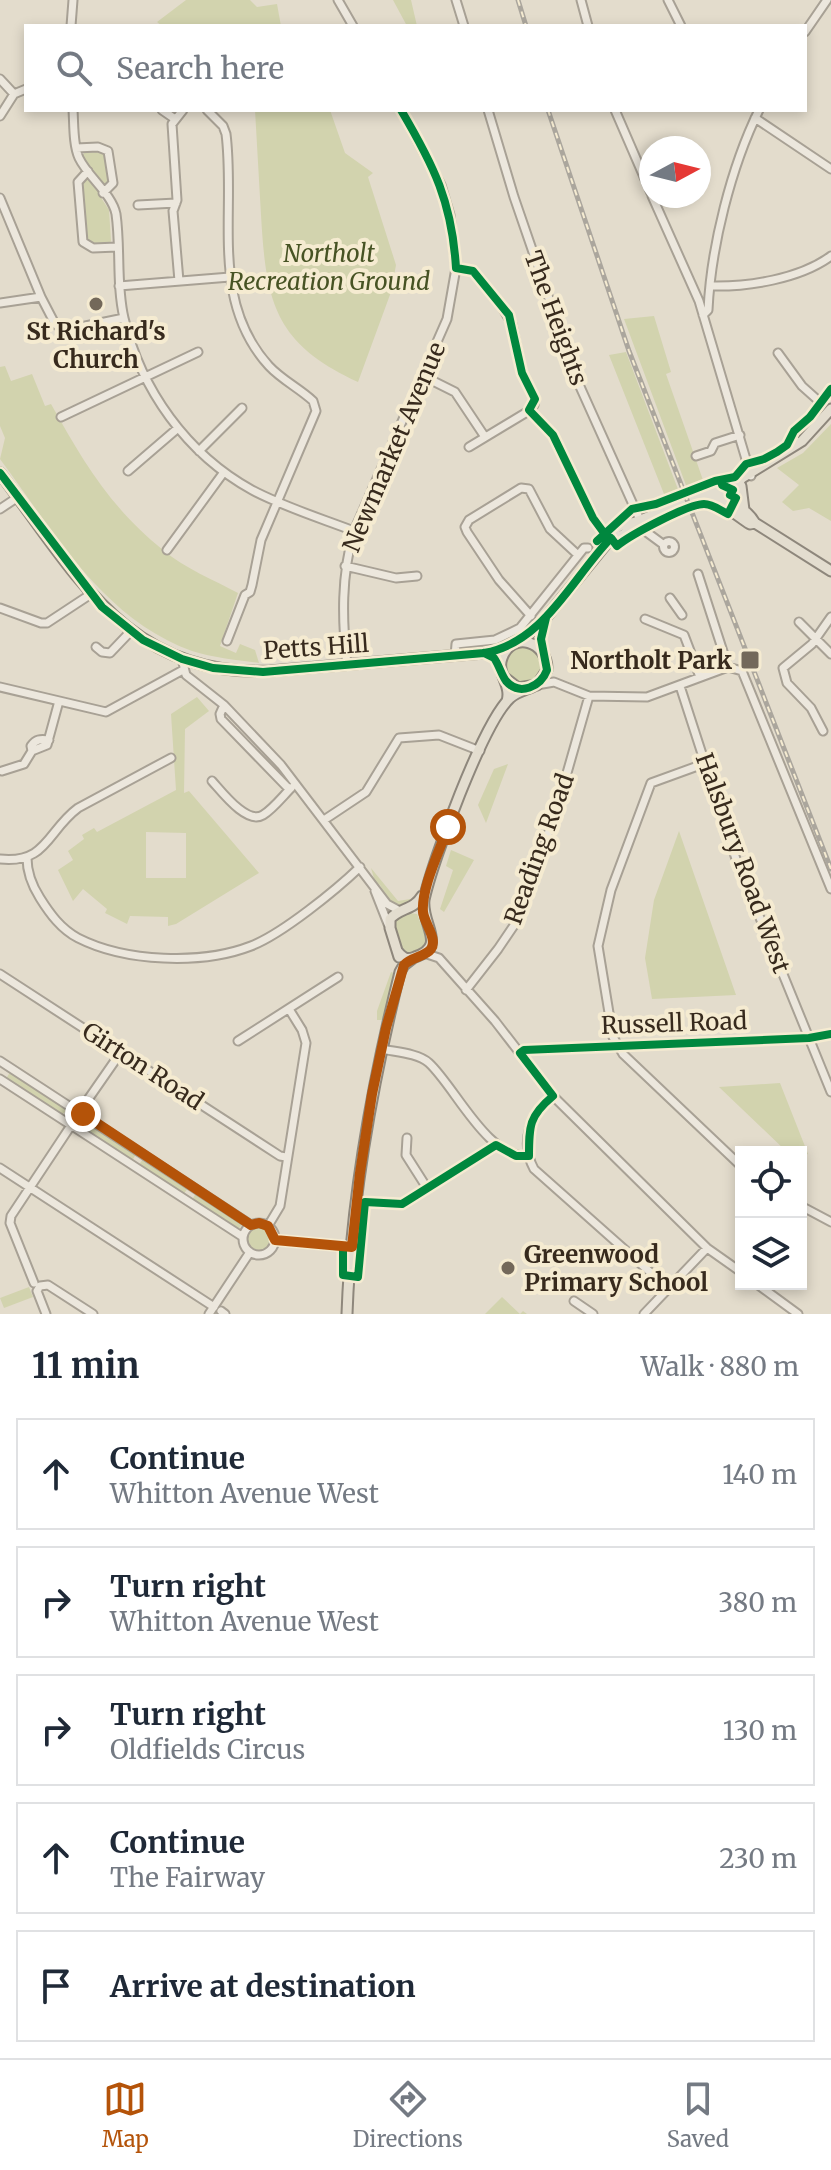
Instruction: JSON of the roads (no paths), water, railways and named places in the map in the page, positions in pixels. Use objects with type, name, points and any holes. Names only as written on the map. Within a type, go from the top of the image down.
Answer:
[{"type":"main road","points":[[725,503],[740,484],[797,444],[831,409]]},
{"type":"main road","name":"Petts Hill","points":[[0,473],[91,594],[131,631],[182,665],[246,672],[484,653],[513,644],[532,632],[549,613],[611,538],[612,531],[626,522],[637,521],[678,505]]},
{"type":"main road","points":[[740,484],[713,485],[680,499],[678,505],[706,499],[745,512]]},
{"type":"main road","points":[[740,484],[741,503],[755,523],[831,571]]},
{"type":"main road","points":[[698,492],[711,491],[750,524],[755,523]]},
{"type":"main road","points":[[505,703],[534,686],[546,674],[541,634],[549,613]]},
{"type":"main road","points":[[502,674],[503,654],[513,644],[534,644],[546,656]]},
{"type":"main road","points":[[400,972],[390,928],[392,915],[418,904],[452,815],[509,692],[494,658],[484,653]]},
{"type":"main road","points":[[502,674],[518,688],[534,686]]},
{"type":"main road","points":[[423,915],[428,883]]},
{"type":"main road","points":[[347,1314],[356,1201],[382,1049],[400,972],[404,965],[432,946],[420,910],[406,910]]},
{"type":"main road","points":[[396,947],[406,959],[413,958]]},
{"type":"street","points":[[71,24],[73,0]]},
{"type":"street","points":[[338,0],[352,24]]},
{"type":"street","points":[[456,0],[463,24]]},
{"type":"street","points":[[581,0],[587,24]]},
{"type":"street","points":[[668,0],[680,24]]},
{"type":"street","points":[[807,29],[827,0]]},
{"type":"street","points":[[0,79],[14,94]]},
{"type":"street","points":[[0,116],[14,94],[24,90]]},
{"type":"street","points":[[73,112],[78,157],[116,214],[119,286],[124,318],[145,377],[161,406],[199,451],[224,472],[278,502],[354,531]]},
{"type":"street","points":[[165,112],[175,119]]},
{"type":"street","points":[[179,281],[172,124],[181,112]]},
{"type":"street","points":[[209,112],[223,126],[227,145],[229,202],[226,208],[230,277],[239,317],[259,353],[285,381],[313,401],[316,411],[257,553],[250,592],[245,595],[227,641]]},
{"type":"street","name":"Newmarket Avenue","points":[[347,665],[343,599],[345,566],[354,531],[447,319],[455,279],[450,215],[441,185],[402,112]]},
{"type":"street","name":"The Heights","points":[[489,112],[514,197],[577,380],[637,521]]},
{"type":"street","points":[[616,112],[639,165]]},
{"type":"street","points":[[703,315],[708,310],[710,283],[725,210],[757,114],[831,169]]},
{"type":"street","points":[[76,148],[98,147],[108,151],[113,183],[103,193]]},
{"type":"street","points":[[88,171],[78,182],[83,242],[93,248],[117,247]]},
{"type":"street","points":[[0,198],[2,209],[55,324],[63,329],[124,318]]},
{"type":"street","points":[[138,205],[175,204]]},
{"type":"street","points":[[658,208],[690,280],[740,435],[756,470]]},
{"type":"street","points":[[690,280],[736,285],[814,266],[831,256]]},
{"type":"street","points":[[456,268],[473,271],[509,315],[522,373],[535,399],[527,412],[469,447]]},
{"type":"street","points":[[119,286],[230,277]]},
{"type":"street","points":[[0,303],[41,297]]},
{"type":"street","points":[[61,417],[198,352]]},
{"type":"street","points":[[778,353],[802,386],[821,403]]},
{"type":"street","points":[[423,376],[455,392],[485,437]]},
{"type":"street","points":[[797,444],[792,434],[831,389]]},
{"type":"street","points":[[199,451],[242,408]]},
{"type":"street","points":[[128,471],[178,428]]},
{"type":"street","points":[[696,456],[711,451],[715,443],[740,435]]},
{"type":"street","points":[[167,550],[224,472]]},
{"type":"street","points":[[531,616],[499,580],[467,532],[465,527],[469,520],[525,488],[533,494],[550,529],[578,555]]},
{"type":"street","points":[[0,509],[18,497]]},
{"type":"street","points":[[637,521],[664,545]]},
{"type":"street","name":"Petts Hill","points":[[455,656],[455,645],[506,636],[520,628],[578,555],[588,548]]},
{"type":"street","points":[[345,566],[396,578],[417,576]]},
{"type":"street","points":[[698,574],[731,667]]},
{"type":"street","points":[[0,608],[47,623],[91,594]]},
{"type":"street","points":[[667,626],[680,613],[670,598]]},
{"type":"street","points":[[823,731],[811,708],[787,683],[783,668],[817,638],[831,617]]},
{"type":"street","points":[[645,619],[684,635],[700,677]]},
{"type":"street","points":[[799,622],[831,654]]},
{"type":"street","points":[[96,647],[110,653],[131,631]]},
{"type":"street","points":[[546,656],[555,678],[563,685]]},
{"type":"street","points":[[0,687],[106,712],[182,665],[224,705],[221,719],[324,820],[390,906],[406,910]]},
{"type":"street","points":[[534,686],[550,682],[589,696],[647,697],[731,667],[742,671],[831,889]]},
{"type":"street","name":"Halsbury Road West","points":[[680,686],[736,859],[831,1092]]},
{"type":"street","name":"Reading Road","points":[[466,990],[519,918],[557,808],[589,696]]},
{"type":"street","points":[[2,771],[24,764],[32,751],[47,745],[59,701]]},
{"type":"street","points":[[324,820],[366,792],[399,738],[439,735],[480,751]]},
{"type":"street","points":[[0,859],[27,858],[45,846],[66,817],[78,808],[171,758]]},
{"type":"street","points":[[706,763],[651,783],[611,890],[598,951],[613,1037],[623,1054],[735,1160]]},
{"type":"street","points":[[212,781],[246,815],[255,818],[263,815],[292,786]]},
{"type":"street","points":[[27,858],[36,891],[50,914],[76,937],[124,954],[161,958],[222,953],[259,942],[284,928],[360,867]]},
{"type":"street","points":[[372,885],[390,928]]},
{"type":"street","points":[[432,939],[441,961]]},
{"type":"street","points":[[424,953],[441,961],[553,1096],[707,1248],[735,1268]]},
{"type":"street","name":"Girton Road","points":[[0,974],[286,1157]]},
{"type":"street","points":[[238,1041],[338,977]]},
{"type":"street","points":[[268,1226],[280,1206],[306,1043],[289,1009]]},
{"type":"street","name":"Russell Road","points":[[520,1053],[524,1050],[809,1038],[831,1034]]},
{"type":"street","points":[[382,1049],[428,1062],[496,1145],[516,1156],[529,1156]]},
{"type":"street","points":[[46,1314],[37,1284],[10,1223],[11,1216],[71,1126],[68,1115],[80,1113],[121,1052]]},
{"type":"street","points":[[0,1061],[251,1225]]},
{"type":"street","points":[[0,1079],[243,1237]]},
{"type":"street","points":[[553,1096],[532,1118],[529,1126],[529,1156],[534,1169],[668,1288]]},
{"type":"street","points":[[71,1126],[83,1125],[80,1113]]},
{"type":"street","points":[[407,1138],[406,1155],[427,1188]]},
{"type":"street","points":[[356,1201],[402,1204],[496,1145]]},
{"type":"street","points":[[0,1168],[217,1312],[250,1252]]},
{"type":"street","points":[[807,1209],[831,1222]]},
{"type":"street","points":[[259,1223],[268,1226],[275,1240],[267,1253],[256,1254],[244,1245],[243,1237],[251,1225],[259,1223]]},
{"type":"street","points":[[275,1240],[352,1247]]},
{"type":"street","points":[[645,1314],[707,1248]]},
{"type":"street","points":[[37,1284],[48,1285],[93,1314]]},
{"type":"street","points":[[765,1290],[798,1314]]},
{"type":"street","points":[[574,1301],[593,1314]]},
{"type":"railway","points":[[518,0],[525,24]]},
{"type":"railway","points":[[549,112],[629,351],[831,869]]},
{"type":"place","name":"St Richard's Church","points":[[96,304]]},
{"type":"place","name":"Northolt Park","points":[[750,660]]},
{"type":"place","name":"Greenwood Primary School","points":[[508,1268]]},
{"type":"park label","name":"Northolt Recreation Ground","points":[[329,267]]}]
